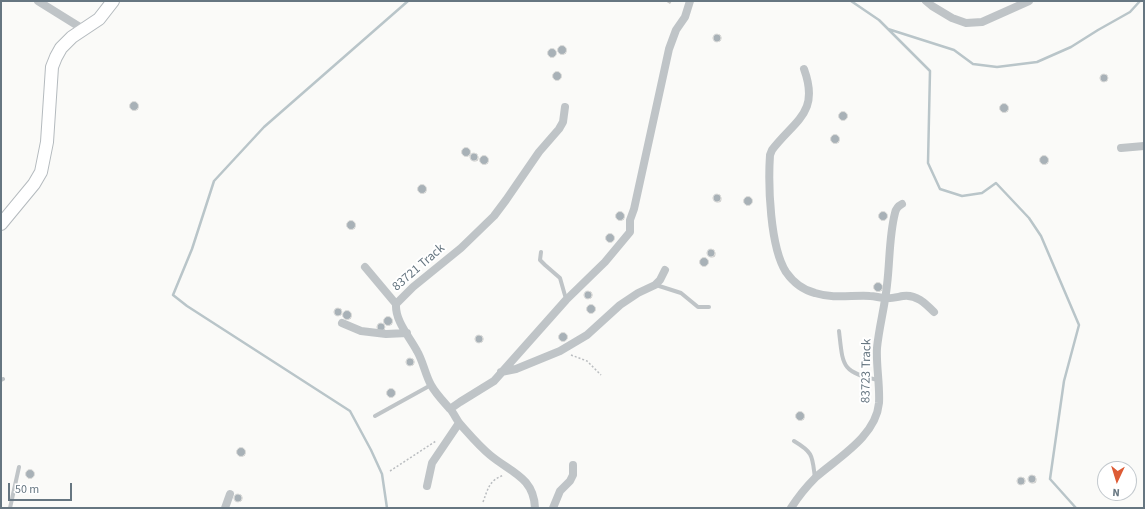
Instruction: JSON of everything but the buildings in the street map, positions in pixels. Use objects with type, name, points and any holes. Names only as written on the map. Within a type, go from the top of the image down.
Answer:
[{"type":"street","points":[[38,1],[83,29]]},
{"type":"street","points":[[1,224],[34,184],[41,172],[47,142],[52,67],[56,57],[72,37],[99,19],[113,1]]},
{"type":"street","points":[[450,409],[494,381],[566,300],[605,262],[630,232],[630,220],[634,209],[669,49],[676,30],[685,17],[690,1]]},
{"type":"street","points":[[926,1],[952,18],[966,23],[982,22],[1029,1]]},
{"type":"street","points":[[804,70],[808,81],[810,101],[801,118],[772,150],[770,155],[772,221],[775,242],[786,272],[802,288],[815,293],[846,297],[870,296],[885,298],[909,296],[921,300],[934,312]]},
{"type":"street","name":"83721 Track","points":[[535,508],[534,498],[530,487],[514,472],[490,454],[459,423],[450,409],[440,400],[431,385],[418,352],[396,311],[396,304],[412,287],[461,248],[494,216],[538,152],[559,129],[565,107]]},
{"type":"street","points":[[1121,148],[1143,146]]},
{"type":"street","name":"83723 Track","points":[[791,508],[799,496],[815,479],[846,453],[871,426],[877,414],[879,403],[877,348],[885,298],[889,246],[894,213],[896,208],[902,204]]},
{"type":"street","points":[[365,267],[396,304]]},
{"type":"street","points":[[501,372],[516,369],[553,354],[587,335],[620,305],[638,292],[655,285],[660,280],[665,270]]},
{"type":"street","points":[[342,323],[361,331],[386,334],[407,334]]},
{"type":"street","points":[[427,486],[432,463],[459,423]]},
{"type":"street","points":[[553,508],[560,491],[570,481],[573,475],[572,465]]},
{"type":"street","points":[[225,508],[230,494]]},
{"type":"lane","points":[[541,252],[540,260],[560,278],[566,300]]},
{"type":"lane","points":[[655,285],[681,293],[698,307],[709,307]]},
{"type":"lane","points":[[839,332],[842,360],[849,369],[863,377],[878,380]]},
{"type":"lane","points":[[375,416],[431,385]]},
{"type":"lane","points":[[794,441],[807,449],[810,453],[813,460],[815,479]]},
{"type":"lane","points":[[10,508],[19,467]]},
{"type":"path","points":[[553,354],[571,355],[587,361],[601,376]]},
{"type":"path","points":[[390,471],[436,441]]},
{"type":"path","points":[[483,502],[490,483],[498,477],[514,472]]},
{"type":"waterway","points":[[387,508],[382,474],[350,411],[187,306],[173,295],[192,249],[214,181],[264,127],[408,1]]},
{"type":"waterway","points":[[851,1],[879,20],[930,71],[928,163],[940,189],[962,196],[982,193],[996,183],[1029,218],[1041,236],[1079,325],[1064,381],[1050,479],[1076,508]]},
{"type":"waterway","points":[[888,29],[954,50],[973,64],[997,67],[1037,62],[1071,47],[1130,12],[1140,1]]}]
